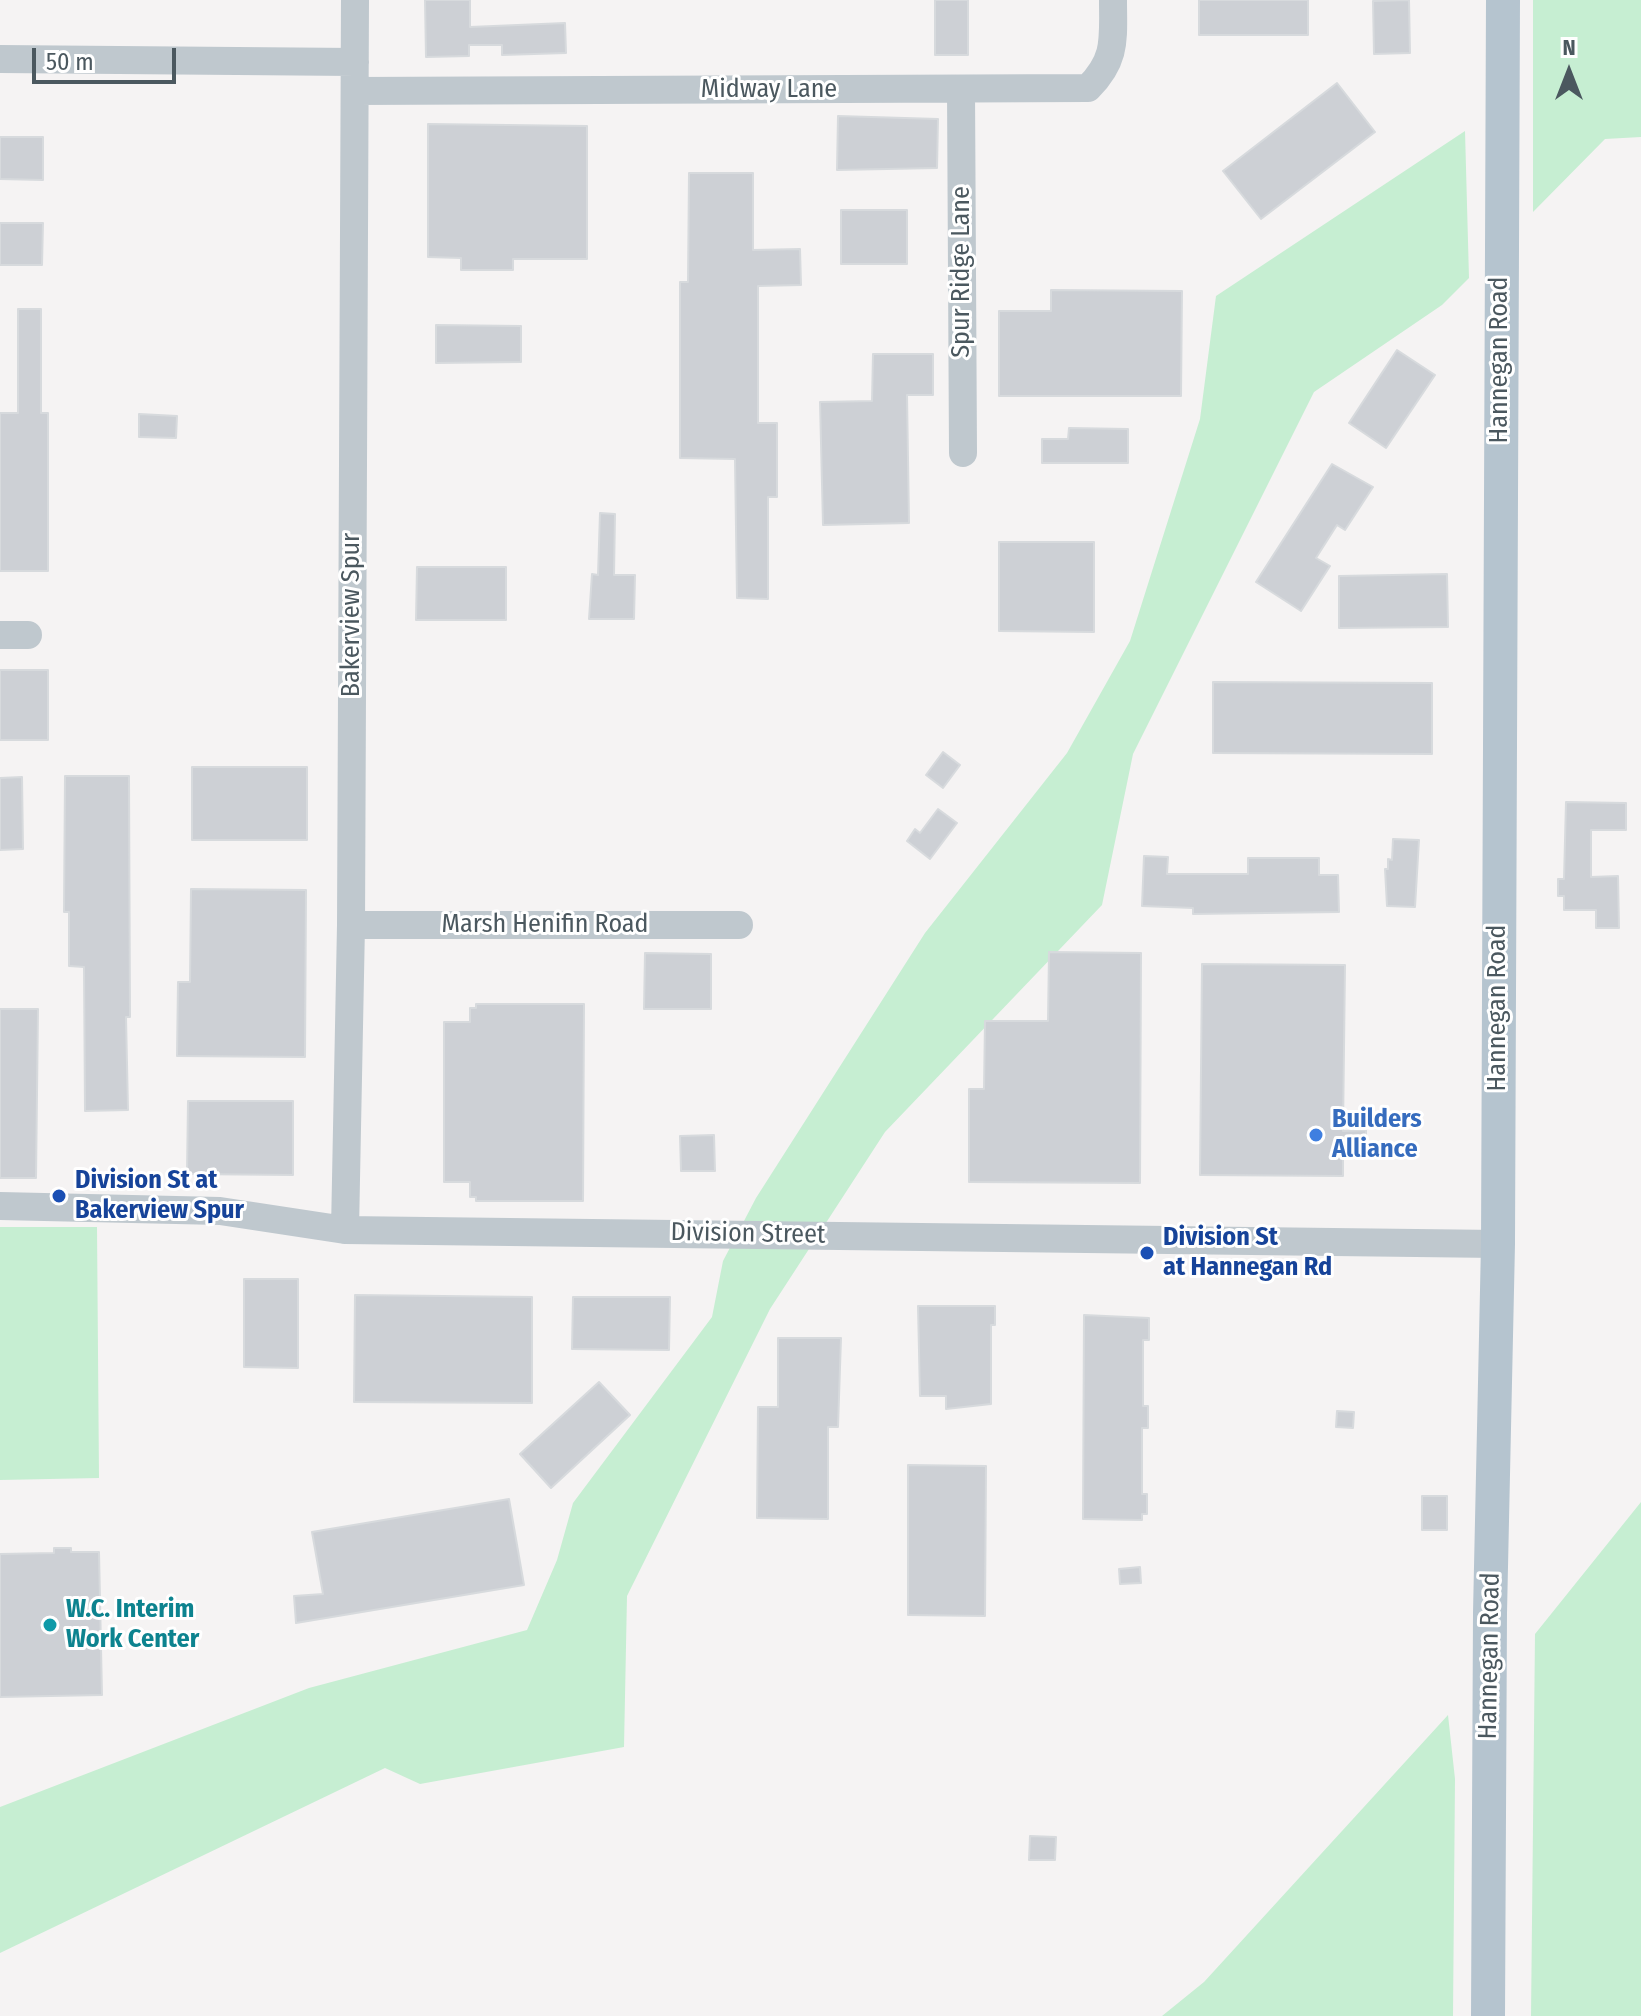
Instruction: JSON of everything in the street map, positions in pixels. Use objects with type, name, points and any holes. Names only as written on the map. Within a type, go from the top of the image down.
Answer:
[{"type":"main road","name":"Hannegan Road","points":[[1488,2016],[1490,1629],[1498,1244],[1503,0]]},
{"type":"street","name":"Bakerview Spur","points":[[345,1230],[351,925],[355,0]]},
{"type":"street","name":"Midway Lane","points":[[355,91],[1088,88],[1105,70],[1112,42],[1113,0]]},
{"type":"street","points":[[0,59],[355,62]]},
{"type":"street","name":"Spur Ridge Lane","points":[[961,90],[963,453]]},
{"type":"street","points":[[0,635],[28,635]]},
{"type":"street","name":"Marsh Henifin Road","points":[[351,925],[739,925]]},
{"type":"street","name":"Division Street","points":[[0,1206],[220,1211],[345,1230],[1498,1244]]},
{"type":"green space","points":[[1533,0],[1641,0],[1641,137],[1605,139],[1533,212]]},
{"type":"green space","points":[[1465,131],[1469,278],[1442,305],[1314,392],[1133,754],[1102,905],[885,1132],[770,1309],[627,1596],[624,1747],[420,1784],[385,1768],[0,1953],[0,1807],[309,1688],[527,1630],[557,1560],[573,1503],[712,1317],[723,1261],[756,1198],[925,933],[1067,753],[1130,641],[1200,419],[1216,296]]},
{"type":"green space","points":[[0,1227],[97,1227],[99,1478],[0,1480]]},
{"type":"green space","points":[[1641,1502],[1641,2016],[1531,2016],[1535,1634]]},
{"type":"green space","points":[[1448,1715],[1455,1779],[1453,2016],[1162,2016],[1204,1982]]},
{"type":"building","points":[[425,0],[470,0],[470,27],[565,23],[566,53],[502,55],[502,45],[469,45],[469,56],[426,57]]},
{"type":"building","points":[[935,0],[968,0],[968,55],[935,55]]},
{"type":"building","points":[[1199,0],[1308,0],[1308,35],[1199,35]]},
{"type":"building","points":[[1409,0],[1410,53],[1374,54],[1373,1]]},
{"type":"building","points":[[1337,83],[1375,132],[1261,219],[1223,171]]},
{"type":"building","points":[[838,116],[938,119],[937,168],[837,170]]},
{"type":"building","points":[[428,124],[587,126],[587,259],[513,259],[513,270],[461,270],[461,258],[428,257]]},
{"type":"building","points":[[0,137],[43,137],[43,180],[0,179]]},
{"type":"building","points":[[689,173],[753,173],[753,250],[800,249],[801,285],[758,286],[758,423],[777,423],[777,497],[768,497],[768,599],[737,598],[735,459],[680,458],[680,282],[688,282]]},
{"type":"building","points":[[841,210],[907,210],[907,264],[841,264]]},
{"type":"building","points":[[0,223],[43,223],[42,265],[0,265]]},
{"type":"building","points":[[1051,290],[1182,291],[1181,396],[999,396],[999,311],[1051,311]]},
{"type":"building","points":[[18,309],[41,309],[41,413],[48,413],[48,571],[0,571],[0,413],[18,413]]},
{"type":"building","points":[[436,325],[521,326],[521,362],[436,363]]},
{"type":"building","points":[[1397,350],[1435,375],[1386,448],[1349,423]]},
{"type":"building","points":[[873,354],[933,354],[933,395],[907,395],[909,523],[823,525],[820,402],[872,401]]},
{"type":"building","points":[[139,414],[177,416],[176,438],[139,437]]},
{"type":"building","points":[[1069,428],[1128,429],[1128,463],[1042,463],[1042,439],[1068,439]]},
{"type":"building","points":[[1332,464],[1373,487],[1345,530],[1337,525],[1316,558],[1330,566],[1301,611],[1256,582]]},
{"type":"building","points":[[600,513],[615,514],[614,575],[635,575],[634,619],[589,619],[592,574],[598,575]]},
{"type":"building","points":[[999,542],[1094,542],[1094,632],[999,631]]},
{"type":"building","points":[[417,567],[506,567],[506,620],[416,620]]},
{"type":"building","points":[[1447,574],[1448,627],[1339,628],[1339,576]]},
{"type":"building","points":[[0,670],[48,670],[48,740],[0,740]]},
{"type":"building","points":[[1213,682],[1432,683],[1432,754],[1213,753]]},
{"type":"building","points":[[943,752],[960,765],[943,788],[926,775]]},
{"type":"building","points":[[192,767],[307,767],[307,840],[192,840]]},
{"type":"building","points":[[65,776],[129,776],[128,1110],[85,1111],[84,967],[69,966],[69,912],[64,912]]},
{"type":"building","points":[[22,777],[23,849],[0,850],[0,778]]},
{"type":"building","points":[[1566,802],[1626,803],[1626,830],[1591,830],[1591,877],[1618,876],[1619,928],[1596,928],[1596,910],[1564,910],[1564,896],[1558,896],[1558,879],[1564,879]]},
{"type":"building","points":[[938,809],[957,823],[930,859],[907,841],[915,829],[920,833]]},
{"type":"building","points":[[1393,839],[1419,840],[1415,907],[1387,906],[1385,869],[1388,869],[1388,859],[1392,860]]},
{"type":"building","points":[[1144,856],[1168,857],[1167,874],[1248,874],[1248,858],[1319,858],[1319,875],[1338,875],[1339,912],[1193,914],[1193,908],[1142,906]]},
{"type":"building","points":[[191,889],[306,890],[305,1057],[177,1056],[178,982],[190,982]]},
{"type":"building","points":[[1049,952],[1141,953],[1140,1183],[969,1182],[969,1089],[984,1089],[985,1021],[1048,1021]]},
{"type":"building","points":[[645,953],[711,954],[711,1009],[644,1009]]},
{"type":"building","points":[[1202,964],[1345,965],[1343,1131],[1366,1130],[1366,1154],[1343,1154],[1343,1176],[1200,1175]]},
{"type":"building","points":[[476,1004],[584,1004],[583,1201],[476,1201],[476,1197],[470,1197],[470,1182],[444,1182],[444,1022],[470,1022],[470,1008],[476,1008]]},
{"type":"building","points":[[0,1009],[38,1009],[36,1178],[0,1178]]},
{"type":"building","points":[[188,1101],[293,1101],[293,1175],[187,1174]]},
{"type":"building","points":[[714,1135],[715,1171],[681,1171],[680,1136]]},
{"type":"building","points":[[244,1279],[298,1279],[298,1368],[244,1367]]},
{"type":"building","points":[[355,1295],[532,1297],[532,1403],[354,1402]]},
{"type":"building","points":[[573,1297],[670,1297],[669,1350],[572,1349]]},
{"type":"building","points":[[918,1306],[995,1306],[995,1325],[991,1325],[991,1404],[946,1409],[946,1396],[920,1396]]},
{"type":"building","points":[[1084,1315],[1149,1318],[1149,1340],[1143,1340],[1143,1406],[1148,1406],[1148,1428],[1142,1428],[1142,1494],[1147,1494],[1147,1514],[1142,1514],[1142,1520],[1083,1519]]},
{"type":"building","points":[[778,1338],[841,1338],[838,1427],[828,1427],[828,1519],[757,1518],[758,1407],[778,1407]]},
{"type":"building","points":[[599,1382],[630,1415],[551,1488],[520,1454]]},
{"type":"building","points":[[1337,1411],[1354,1412],[1353,1428],[1336,1427]]},
{"type":"building","points":[[908,1465],[986,1466],[985,1616],[908,1615]]},
{"type":"building","points":[[1422,1496],[1447,1496],[1447,1530],[1422,1530]]},
{"type":"building","points":[[509,1499],[524,1585],[296,1623],[294,1596],[323,1594],[312,1532]]},
{"type":"building","name":"W.C. Interim Work Center","points":[[54,1548],[71,1548],[71,1552],[99,1552],[102,1695],[0,1697],[0,1554],[54,1553]]},
{"type":"building","points":[[1140,1567],[1141,1583],[1120,1584],[1119,1569]]},
{"type":"building","points":[[1030,1836],[1056,1837],[1055,1860],[1029,1860]]},
{"type":"place","name":"Builders Alliance","points":[[1316,1135]]},
{"type":"place","name":"Division St at Bakerview Spur","points":[[59,1196]]},
{"type":"place","name":"Division St at Hannegan Rd","points":[[1147,1253]]},
{"type":"place","name":"W.C. Interim Work Center","points":[[50,1625]]}]
